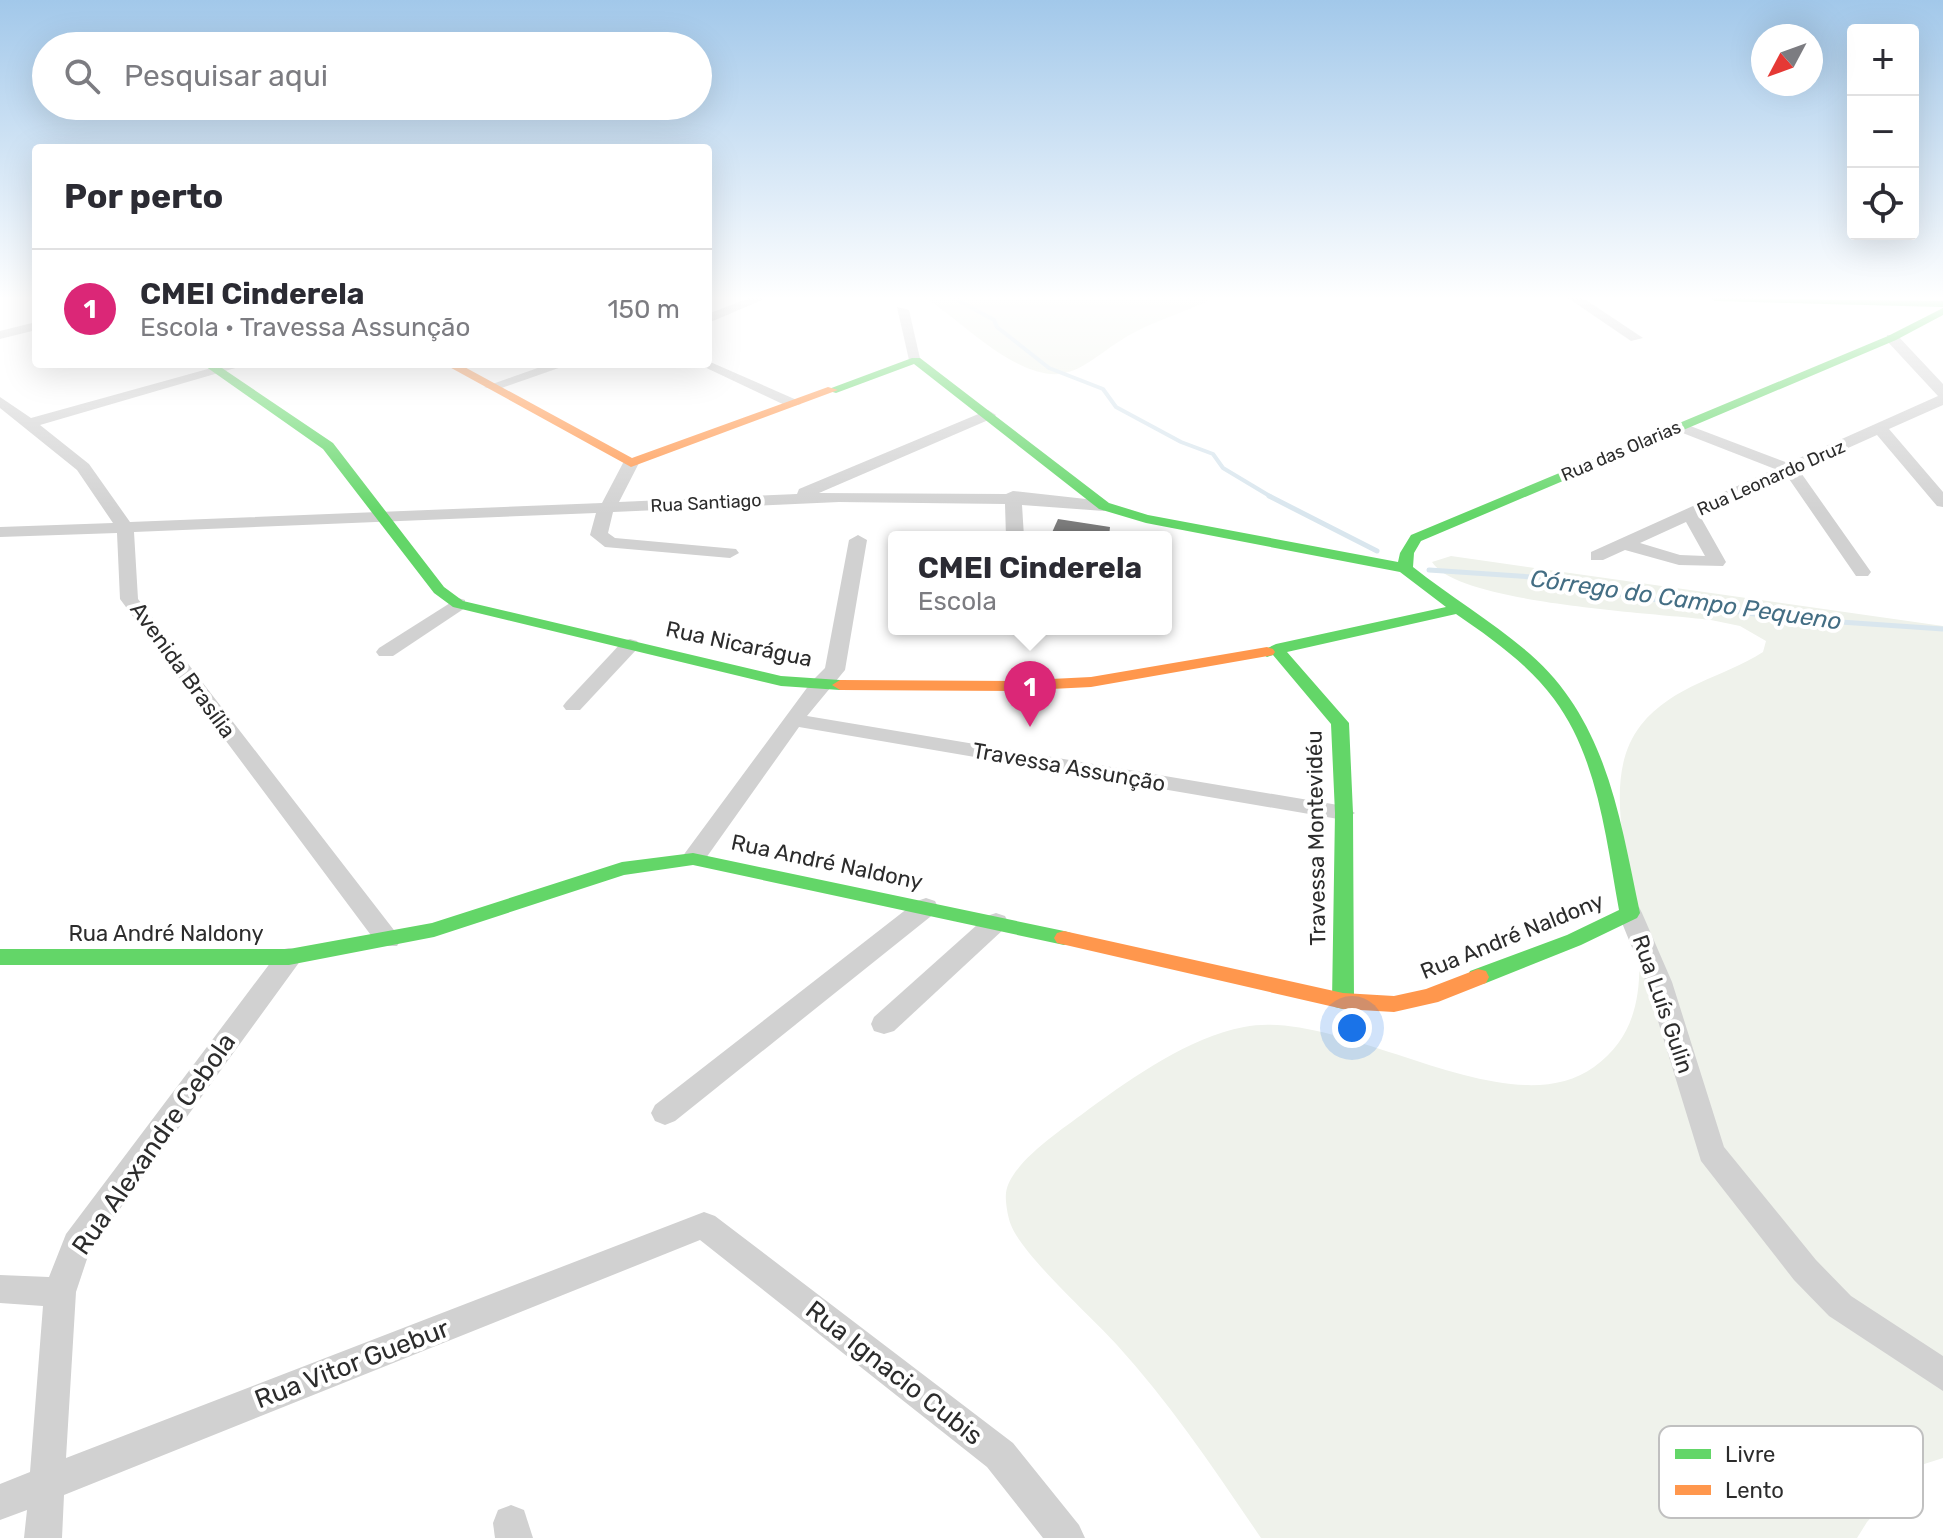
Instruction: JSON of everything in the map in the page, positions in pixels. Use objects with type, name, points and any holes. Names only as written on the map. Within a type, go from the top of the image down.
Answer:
[{"type":"street","points":[[27,424],[204,370]]},
{"type":"street","points":[[217,370],[328,446],[387,518],[439,590],[458,604],[386,652]]},
{"type":"street","points":[[460,370],[631,463]]},
{"type":"street","points":[[491,387],[545,370]]},
{"type":"street","points":[[718,370],[794,404]]},
{"type":"street","points":[[730,553],[611,543],[599,535],[607,508],[631,463],[889,370]]},
{"type":"street","points":[[929,370],[1104,506]]},
{"type":"street","name":"Rua das Olarias","points":[[1405,568],[1407,553],[1416,538],[1816,370]]},
{"type":"street","name":"Rua Leonardo Druz","points":[[1597,556],[1880,429],[1943,396],[1920,370]]},
{"type":"street","points":[[0,401],[83,467],[125,527]]},
{"type":"street","points":[[793,498],[988,415]]},
{"type":"street","points":[[1680,427],[1791,470],[1862,572]]},
{"type":"street","points":[[1880,429],[1943,502]]},
{"type":"street","points":[[1013,496],[1015,531]]},
{"type":"street","name":"Rua Santiago","points":[[0,532],[387,518],[793,498],[1013,496],[1104,506],[1146,519],[1405,568]]},
{"type":"street","points":[[1624,544],[1679,560],[1717,562],[1690,514]]},
{"type":"street","name":"Avenida Brasília","points":[[125,527],[129,599],[388,940]]},
{"type":"street","points":[[693,859],[819,685],[835,670],[858,540]]},
{"type":"street","name":"Rua Luís Gulin","points":[[1405,568],[1456,609],[1508,644],[1543,675],[1592,747],[1630,913],[1659,982],[1711,1152],[1805,1270],[1840,1306],[1943,1375]]},
{"type":"street","name":"Rua Nicarágua","points":[[458,604],[781,681],[819,685],[1060,683],[1128,677],[1276,649],[1456,609]]},
{"type":"street","points":[[573,706],[630,645]]},
{"type":"street","name":"Travessa Montevidéu","points":[[1276,649],[1328,705],[1340,723],[1344,813],[1343,1001]]},
{"type":"street","name":"Travessa Assunção","points":[[793,720],[1344,813]]},
{"type":"street","name":"Rua André Naldony","points":[[0,957],[289,957],[434,930],[622,869],[693,859],[996,922],[1343,1001],[1394,1004],[1430,996],[1574,940],[1630,913]]},
{"type":"street","points":[[665,1113],[926,907]]},
{"type":"street","points":[[884,1024],[996,922]]},
{"type":"street","name":"Rua Alexandre Cebola","points":[[43,1538],[60,1292],[77,1244],[289,957]]},
{"type":"street","name":"Rua Vitor Guebur","points":[[0,1502],[704,1225]]},
{"type":"street","name":"Rua Ignacio Cubis","points":[[704,1225],[1000,1455],[1066,1538]]},
{"type":"street","points":[[0,1289],[60,1292]]},
{"type":"shaded area","points":[[1033,370],[1073,370],[1063,373],[1048,374]]},
{"type":"shaded area","points":[[1451,556],[1943,626],[1943,1458],[1923,1464],[1923,1426],[1659,1426],[1659,1518],[1871,1518],[1857,1538],[1261,1538],[1156,1391],[1117,1345],[1029,1253],[1011,1225],[1006,1196],[1010,1181],[1017,1169],[1040,1146],[1143,1071],[1182,1049],[1223,1032],[1244,1027],[1284,1026],[1328,1034],[1471,1077],[1517,1085],[1558,1083],[1594,1067],[1624,1033],[1638,993],[1639,947],[1620,804],[1624,761],[1641,725],[1654,711],[1683,691],[1763,652],[1766,641],[1740,626],[1711,620],[1606,610],[1517,597],[1479,588],[1449,576],[1432,562]]},
{"type":"building","points":[[1058,519],[1110,527],[1110,531],[1053,531]]},
{"type":"waterway","name":"Córrego do Campo Pequeno","points":[[1054,370],[1103,389],[1116,407],[1181,442],[1213,454],[1223,468],[1273,498]]},
{"type":"waterway","name":"Córrego do Campo Pequeno","points":[[1269,496],[1377,551]]},
{"type":"waterway","name":"Córrego do Campo Pequeno","points":[[1429,570],[1547,578],[1603,592],[1782,618],[1943,629]]},
{"type":"traffic: fast","points":[[216,370],[328,446],[439,590],[458,604],[781,681],[840,685]]},
{"type":"traffic: fast","points":[[832,390],[889,370]]},
{"type":"traffic: fast","points":[[929,370],[1104,506],[1146,519],[1405,568]]},
{"type":"traffic: fast","points":[[1405,568],[1407,553],[1416,538],[1816,370]]},
{"type":"traffic: fast","points":[[1405,568],[1524,658],[1562,697],[1579,725],[1602,785],[1630,913],[1574,940],[1478,977]]},
{"type":"traffic: fast","points":[[1267,652],[1456,609]]},
{"type":"traffic: fast","points":[[1276,649],[1340,723],[1344,813],[1343,1001]]},
{"type":"traffic: fast","points":[[0,957],[289,957],[434,930],[622,869],[693,859],[1064,938]]},
{"type":"traffic: slow","points":[[461,370],[631,463],[832,390]]},
{"type":"traffic: slow","points":[[840,685],[1013,686],[1091,682],[1267,652]]},
{"type":"traffic: slow","points":[[1064,938],[1343,1001],[1394,1004],[1430,996],[1478,977]]},
{"type":"place","name":"CMEI Cinderela","points":[[1030,727]]}]
